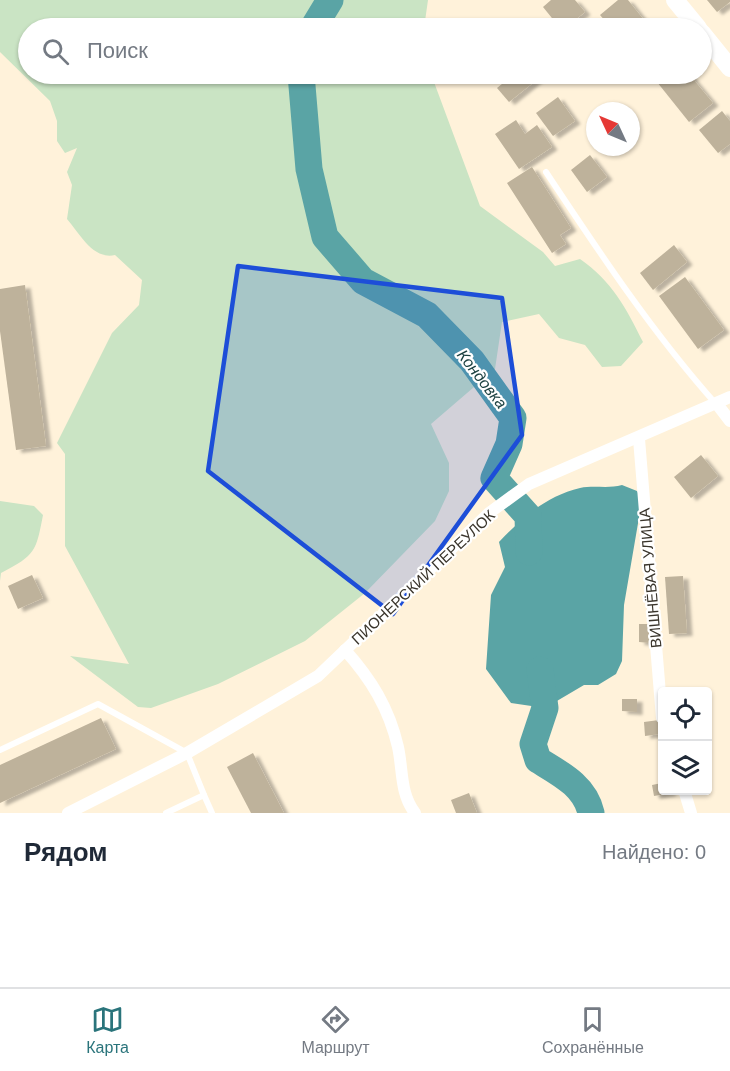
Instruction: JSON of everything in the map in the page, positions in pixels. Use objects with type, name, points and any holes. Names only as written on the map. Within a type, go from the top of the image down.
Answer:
[{"type":"street","points":[[675,0],[690,18]]},
{"type":"street","points":[[712,46],[730,68]]},
{"type":"street","name":"ПИОНЕРСКИЙ ПЕРЕУЛОК","points":[[68,813],[187,753],[318,676],[489,513],[529,484],[639,439],[730,397]]},
{"type":"street","points":[[717,404],[730,421]]},
{"type":"street","name":"ВИШНЁВАЯ УЛИЦА","points":[[639,439],[660,687]]},
{"type":"street","points":[[345,650],[363,671],[385,704],[398,747],[406,801],[415,813]]},
{"type":"street","points":[[686,795],[691,813]]},
{"type":"lane","points":[[546,172],[601,255],[693,377],[717,404]]},
{"type":"lane","points":[[0,750],[98,704],[187,753],[212,813]]},
{"type":"lane","points":[[166,813],[204,795]]},
{"type":"highlighted area","points":[[238,266],[502,298],[522,435],[393,614],[208,471]]},
{"type":"green space","points":[[0,0],[428,0],[425,18],[18,18],[18,70],[0,52]]},
{"type":"green space","points":[[33,84],[435,84],[480,206],[543,252],[555,266],[580,259],[591,267],[617,296],[643,342],[621,366],[602,367],[585,345],[559,338],[539,314],[502,322],[495,369],[431,424],[449,463],[449,491],[435,521],[365,593],[305,641],[218,684],[151,708],[138,707],[70,656],[129,664],[65,546],[65,454],[57,443],[112,333],[139,305],[142,280],[115,255],[107,256],[94,250],[67,219],[72,185],[67,172],[77,148],[65,153],[57,141],[57,121],[50,101]]},
{"type":"green space","points":[[0,501],[34,506],[43,515],[32,551],[1,573],[0,581]]},
{"type":"water","points":[[622,485],[637,491],[642,500],[624,605],[622,661],[616,674],[598,685],[584,685],[545,708],[511,703],[486,669],[491,595],[505,567],[499,542],[526,516],[556,496],[580,488]]},
{"type":"building","points":[[551,0],[575,0],[585,12],[578,18],[552,18],[543,7]]},
{"type":"building","points":[[618,0],[628,0],[642,18],[603,18],[600,15]]},
{"type":"building","points":[[707,0],[730,0],[730,2],[717,12]]},
{"type":"building","points":[[502,84],[532,84],[509,102],[497,88]]},
{"type":"building","points":[[659,84],[697,84],[713,103],[689,122]]},
{"type":"building","points":[[558,97],[575,121],[553,136],[536,113]]},
{"type":"building","points":[[722,111],[730,121],[730,144],[718,153],[699,130]]},
{"type":"building","points":[[516,120],[525,134],[537,125],[552,147],[519,169],[495,134]]},
{"type":"building","points":[[591,156],[607,177],[587,192],[571,170]]},
{"type":"building","points":[[532,167],[571,228],[560,235],[566,244],[552,253],[507,183]]},
{"type":"building","points":[[674,245],[687,262],[653,290],[640,273]]},
{"type":"building","points":[[685,277],[724,330],[698,349],[659,296]]},
{"type":"building","points":[[25,285],[46,446],[16,450],[0,331],[0,289]]},
{"type":"building","points":[[701,455],[718,476],[691,498],[674,477]]},
{"type":"building","points":[[32,575],[43,598],[18,609],[8,586]]},
{"type":"building","points":[[683,576],[687,633],[669,634],[665,577]]},
{"type":"building","points":[[639,624],[650,624],[650,643],[639,642]]},
{"type":"building","points":[[622,699],[637,699],[637,712],[622,711]]},
{"type":"building","points":[[101,718],[116,749],[0,803],[0,765]]},
{"type":"building","points":[[658,720],[658,734],[645,736],[644,722]]},
{"type":"building","points":[[253,753],[284,813],[251,813],[227,767]]},
{"type":"building","points":[[658,784],[660,795],[654,796],[652,785]]},
{"type":"building","points":[[469,793],[477,813],[456,813],[451,800]]},
{"type":"waterway","name":"Кондовка","points":[[319,18],[330,0]]},
{"type":"waterway","name":"Кондовка","points":[[302,84],[309,169],[325,237],[363,281],[427,315],[472,361],[513,418],[509,444],[494,478],[528,516],[529,552]]},
{"type":"waterway","name":"Кондовка","points":[[540,670],[545,708],[533,744],[538,760],[578,788],[591,813]]}]
